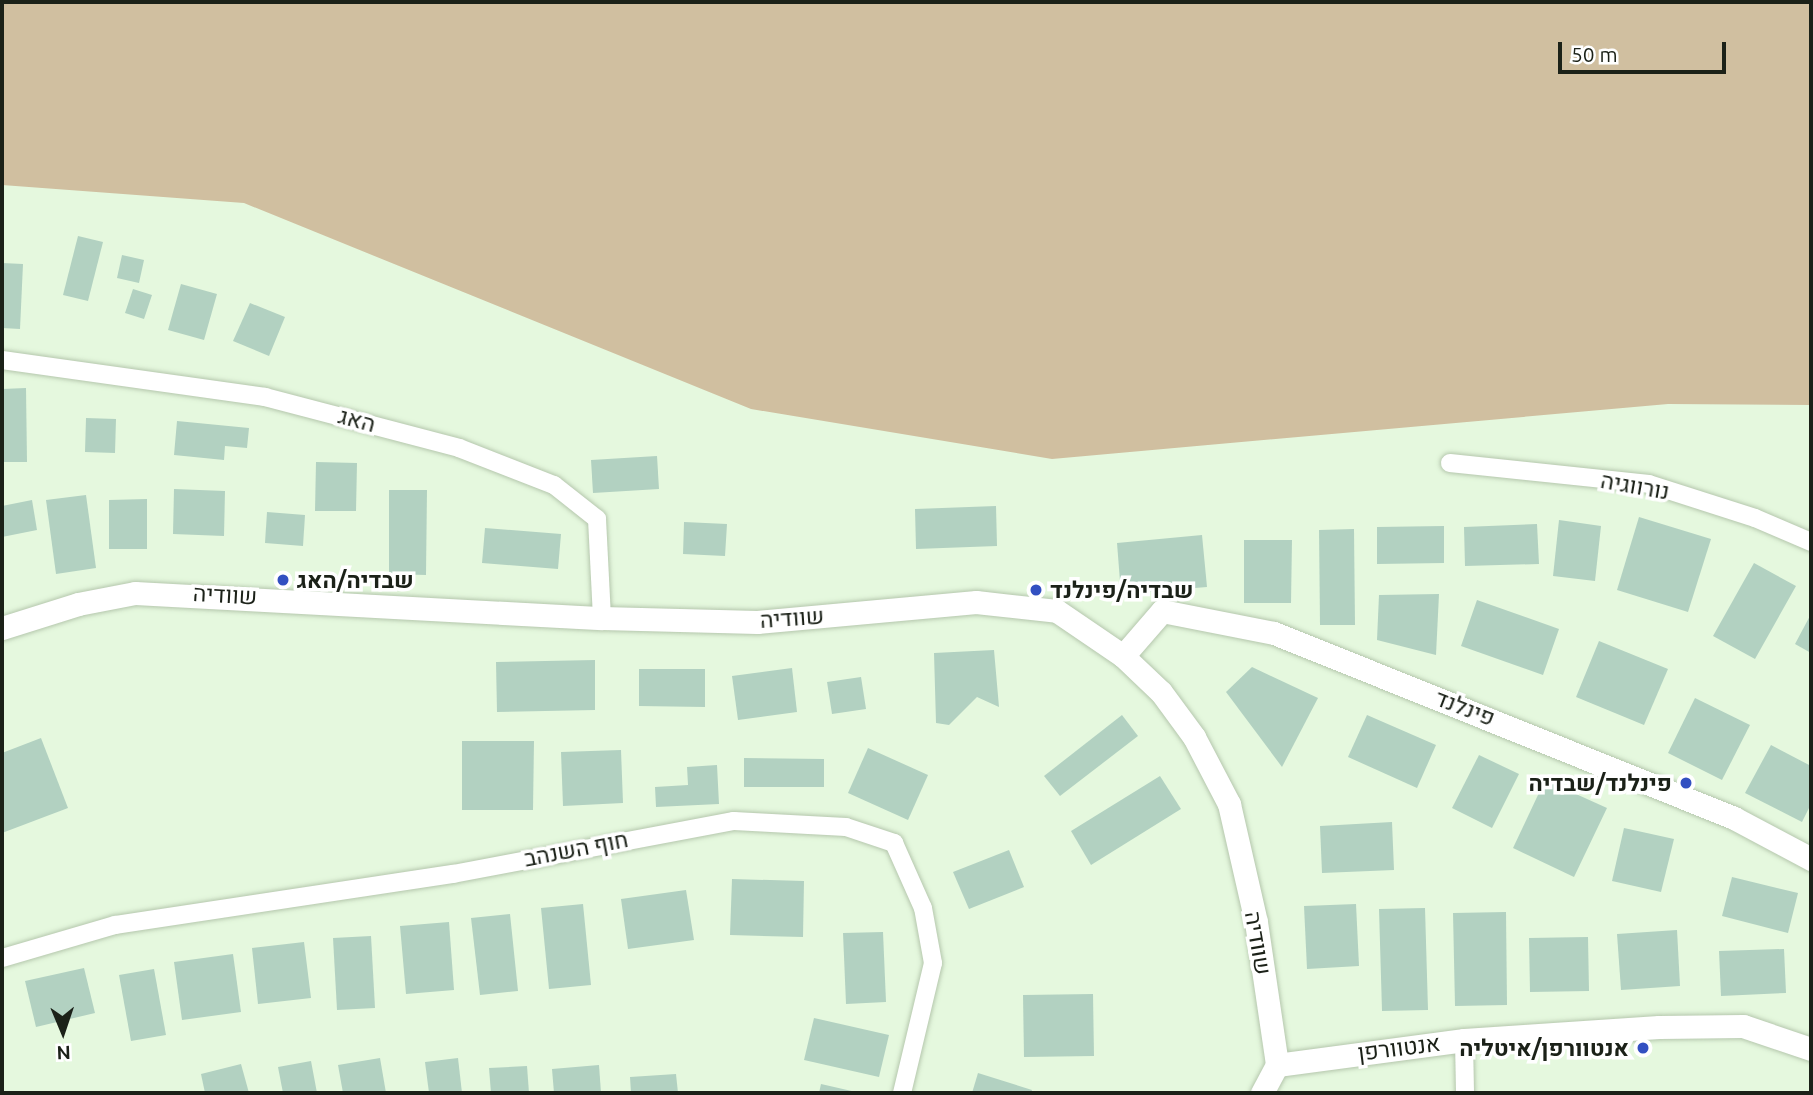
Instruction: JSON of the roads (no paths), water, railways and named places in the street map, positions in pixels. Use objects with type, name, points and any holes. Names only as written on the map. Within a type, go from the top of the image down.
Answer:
[{"type":"street","name":"האג","points":[[2,360],[265,397],[460,448],[554,485],[597,519],[602,618]]},
{"type":"street","name":"נורווגיה","points":[[1450,463],[1649,484],[1755,518],[1811,542]]},
{"type":"street","name":"שוודיה","points":[[2,628],[78,604],[135,593],[602,618],[757,622],[976,602],[1057,611],[1123,656],[1161,692],[1194,737],[1229,804],[1256,922],[1277,1065]]},
{"type":"street","name":"פינלנד","points":[[1123,656],[1162,611],[1274,634],[1722,813],[1811,859]]},
{"type":"street","name":"חוף השנהב","points":[[2,958],[115,925],[453,874],[734,821],[846,827],[894,843],[923,908],[933,963],[902,1093]]},
{"type":"street","name":"אנטוורפן","points":[[1277,1065],[1464,1040],[1743,1026],[1811,1049]]},
{"type":"street","points":[[1464,1040],[1465,1093]]},
{"type":"street","points":[[1262,1093],[1277,1065]]},
{"type":"place","name":"שבדיה/האג","points":[[283,580]]},
{"type":"place","name":"שבדיה/פינלנד","points":[[1036,590]]},
{"type":"place","name":"פינלנד/שבדיה","points":[[1686,783]]},
{"type":"place","name":"אנטוורפן/איטליה","points":[[1643,1048]]}]
